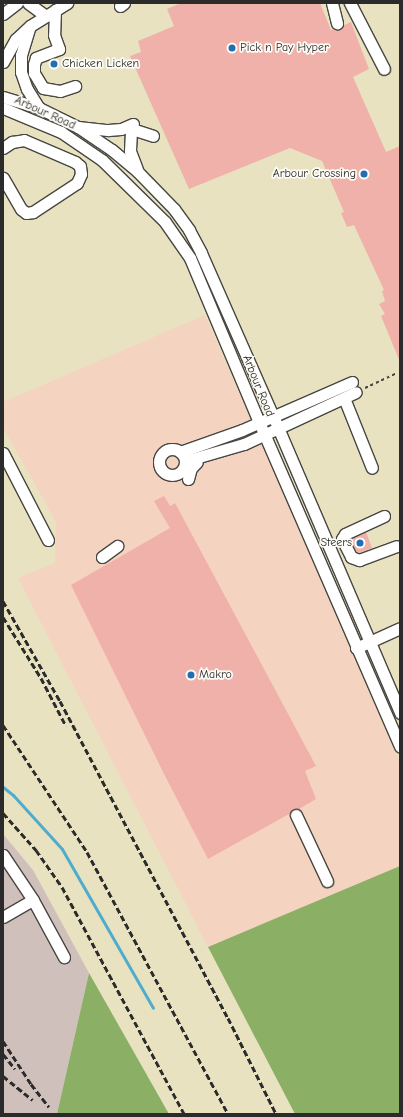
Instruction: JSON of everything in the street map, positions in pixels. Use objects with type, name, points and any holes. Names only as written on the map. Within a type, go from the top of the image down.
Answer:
[{"type":"street","points":[[3,14],[17,3]]},
{"type":"street","points":[[28,3],[51,13]]},
{"type":"street","points":[[3,62],[16,39],[30,26],[67,3]]},
{"type":"street","points":[[332,3],[337,23]]},
{"type":"street","points":[[350,3],[384,69]]},
{"type":"street","points":[[51,13],[54,35],[59,49],[36,58],[34,73],[43,88],[60,90],[75,86]]},
{"type":"street","points":[[30,26],[21,55],[21,72],[27,89],[39,108]]},
{"type":"street","name":"Arbour Road","points":[[3,97],[39,108],[78,127],[112,150],[138,172],[174,209],[189,230],[201,253],[273,416],[371,641],[400,713]]},
{"type":"street","name":"Arbour Road","points":[[3,108],[61,132],[86,148],[135,191],[166,222],[190,258],[258,422],[400,747]]},
{"type":"street","points":[[78,127],[108,130],[132,128],[153,136]]},
{"type":"street","points":[[132,128],[130,151],[138,172]]},
{"type":"street","points":[[3,148],[12,142],[24,140],[75,162],[80,166],[81,174],[77,183],[33,212],[26,213],[21,209],[3,178]]},
{"type":"street","points":[[354,387],[344,398],[244,444],[207,455],[182,457],[258,422],[354,387]]},
{"type":"street","points":[[344,398],[372,468]]},
{"type":"street","points":[[3,453],[48,540]]},
{"type":"street","points":[[188,479],[193,465],[207,455]]},
{"type":"street","points":[[384,516],[345,534],[342,539],[351,557],[356,560],[360,560],[396,546]]},
{"type":"street","points":[[102,557],[117,546]]},
{"type":"street","points":[[356,648],[400,628]]},
{"type":"street","points":[[296,815],[327,882]]},
{"type":"street","points":[[3,855],[34,900],[64,957]]},
{"type":"street","points":[[3,917],[34,900]]},
{"type":"path","points":[[354,387],[397,373]]},
{"type":"shaded area","points":[[205,315],[400,762],[400,866],[208,947],[18,578],[55,563],[56,522],[3,427],[3,402]]},
{"type":"shaded area","points":[[3,834],[33,870],[89,973],[57,1114],[3,1114]]},
{"type":"green space","points":[[400,866],[400,1114],[295,1114],[208,947]]},
{"type":"green space","points":[[89,973],[169,1114],[57,1114]]},
{"type":"building","name":"Arbour Crossing","points":[[181,3],[320,3],[331,30],[339,30],[344,25],[351,22],[369,69],[353,77],[386,152],[400,146],[400,362],[381,316],[385,314],[379,304],[385,301],[382,291],[384,290],[354,225],[347,227],[341,213],[344,212],[322,161],[290,148],[189,189],[130,56],[141,52],[138,41],[174,26],[167,9]]},
{"type":"building","name":"Makro","points":[[164,496],[170,506],[175,503],[316,766],[305,771],[316,799],[299,809],[293,809],[289,814],[208,859],[164,774],[71,585],[170,528],[154,501]]},
{"type":"building","points":[[366,532],[372,548],[359,553],[356,551],[350,539]]},
{"type":"waterway","points":[[3,787],[13,795],[62,849],[153,1008]]},
{"type":"railway","points":[[3,601],[60,701],[228,1018],[276,1114]]},
{"type":"railway","points":[[3,617],[41,678],[66,726]]},
{"type":"railway","points":[[3,725],[87,852],[228,1114]]},
{"type":"railway","points":[[3,813],[36,850],[62,887],[184,1114]]},
{"type":"railway","points":[[3,1041],[31,1084],[49,1107]]},
{"type":"railway","points":[[3,1054],[15,1069]]},
{"type":"railway","points":[[3,1076],[33,1100]]},
{"type":"place","name":"Pick n Pay Hyper","points":[[232,48]]},
{"type":"place","name":"Chicken Licken","points":[[54,64]]},
{"type":"place","name":"Arbour Crossing","points":[[364,174]]},
{"type":"place","name":"Steers","points":[[360,543]]},
{"type":"place","name":"Makro","points":[[191,675]]}]
